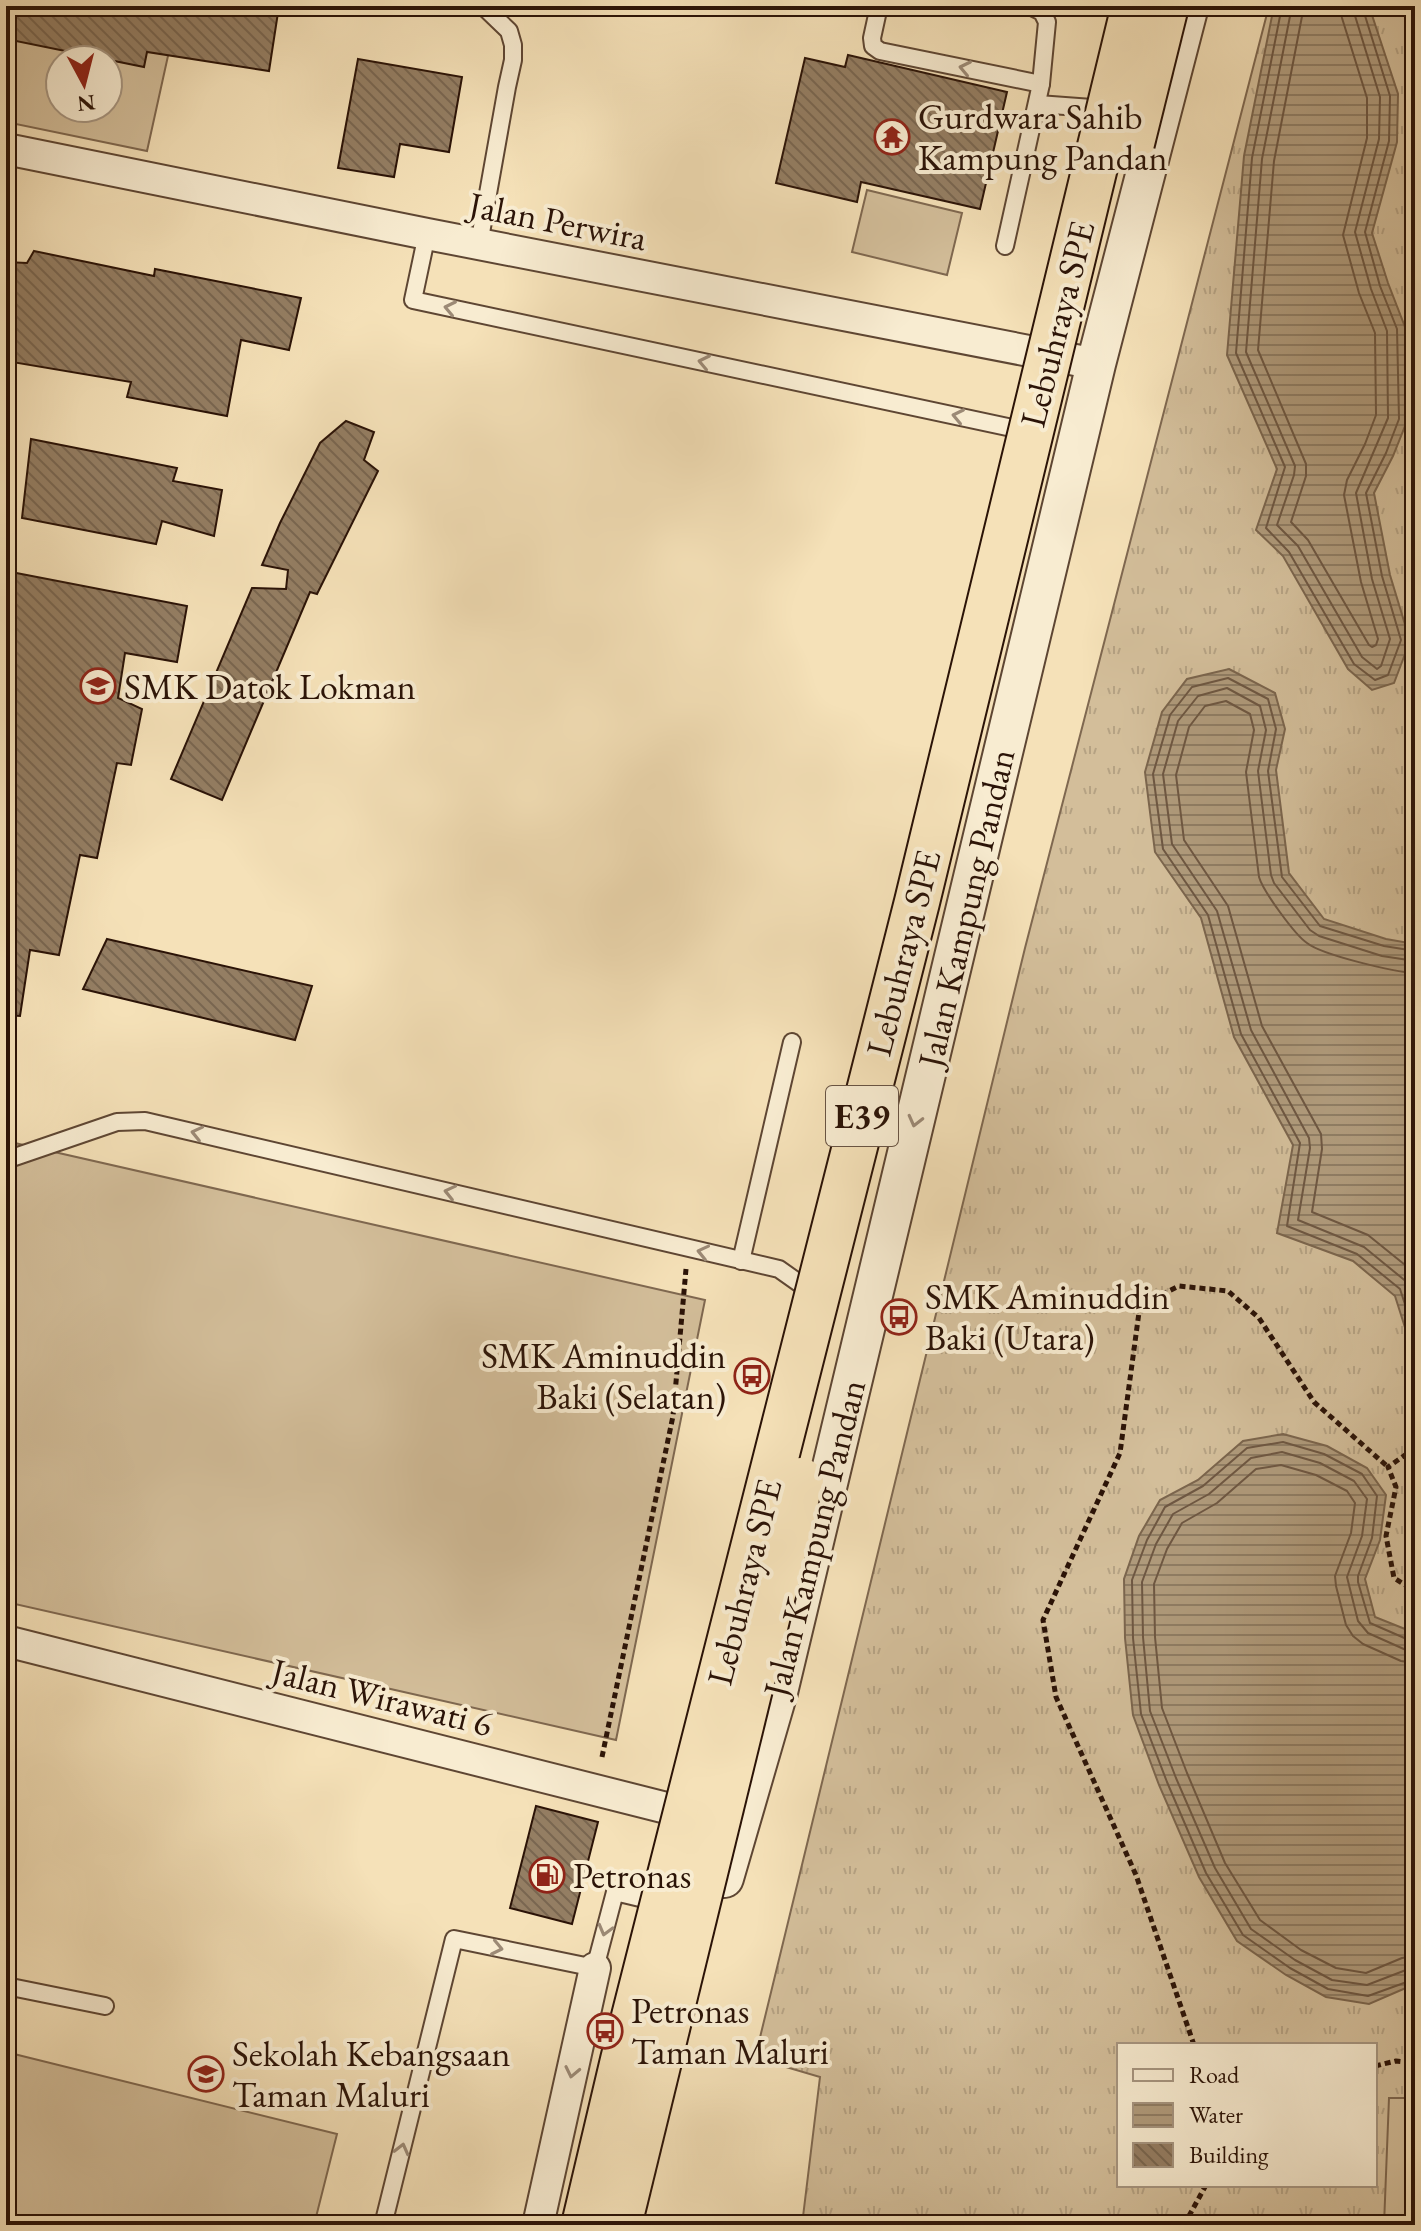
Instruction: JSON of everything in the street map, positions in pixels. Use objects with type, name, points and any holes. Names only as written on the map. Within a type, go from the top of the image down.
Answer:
[{"type":"highway","name":"Lebuhraya SPE","points":[[584,2225],[623,2060],[917,902],[1134,6]]},
{"type":"highway","name":"Lebuhraya SPE","points":[[622,2225],[933,939],[1166,6]]},
{"type":"street","name":"Jalan Kampung Pandan","points":[[622,2225],[696,1911],[700,1817],[823,1300],[1056,355],[1134,6]]},
{"type":"street","name":"Jalan Kampung Pandan","points":[[596,2225],[696,1911],[739,1826],[778,1692],[1096,364],[1189,6]]},
{"type":"street","name":"Jalan Perwira","points":[[6,149],[1096,364]]},
{"type":"street","name":"Jalan Wirawati 6","points":[[6,1641],[739,1826]]},
{"type":"street","points":[[538,2225],[595,1968]]},
{"type":"lane","points":[[479,244],[513,60],[509,31],[483,6]]},
{"type":"lane","points":[[879,6],[872,38],[873,46],[880,51],[1041,84]]},
{"type":"lane","points":[[1005,246],[1041,84],[1047,22],[1042,12],[1030,6]]},
{"type":"lane","points":[[1038,104],[1108,112]]},
{"type":"lane","points":[[427,234],[413,300],[1035,432]]},
{"type":"lane","points":[[741,1261],[792,1042]]},
{"type":"lane","points":[[6,1160],[117,1122],[145,1121],[779,1269],[823,1300]]},
{"type":"lane","points":[[383,2225],[454,1939],[595,1968],[615,1892],[696,1911]]},
{"type":"lane","points":[[6,1986],[105,2006]]},
{"type":"path","points":[[602,1757],[673,1416],[688,1248]]},
{"type":"path","points":[[1193,2043],[1136,1875],[1056,1697],[1043,1620],[1120,1453],[1140,1305],[1179,1286],[1228,1291],[1259,1318],[1314,1402],[1388,1467],[1396,1487],[1386,1536],[1394,1578],[1415,1591]]},
{"type":"path","points":[[1388,1467],[1415,1448]]},
{"type":"path","points":[[1377,2066],[1396,2061],[1415,2063]]},
{"type":"path","points":[[1184,2225],[1205,2187]]},
{"type":"green space","points":[[6,6],[179,6],[147,151],[6,122]]},
{"type":"green space","points":[[1269,6],[1415,6],[1415,2225],[802,2225],[820,2077],[755,2058],[1025,948]]},
{"type":"green space","points":[[867,190],[962,213],[947,275],[852,252]]},
{"type":"green space","points":[[6,1141],[705,1300],[616,1740],[6,1602]]},
{"type":"green space","points":[[6,2052],[337,2134],[314,2225],[6,2225]]},
{"type":"green space","points":[[1389,2098],[1415,2098],[1415,2225],[1384,2225]]},
{"type":"water","points":[[1274,6],[1369,6],[1398,94],[1397,142],[1372,233],[1405,327],[1407,421],[1374,493],[1390,575],[1410,641],[1394,683],[1372,690],[1348,669],[1283,556],[1256,530],[1277,469],[1227,355],[1244,156]]},
{"type":"water","points":[[1229,669],[1275,693],[1285,729],[1276,770],[1289,873],[1324,919],[1386,939],[1415,944],[1415,1359],[1395,1296],[1353,1261],[1277,1233],[1293,1145],[1234,1037],[1201,918],[1155,852],[1145,772],[1162,712],[1187,679]]},
{"type":"water","points":[[1283,1434],[1327,1446],[1367,1468],[1386,1495],[1380,1540],[1365,1579],[1375,1617],[1415,1633],[1415,1984],[1369,2004],[1326,1997],[1286,1975],[1237,1941],[1199,1877],[1133,1715],[1125,1638],[1124,1579],[1139,1536],[1160,1500],[1198,1480],[1243,1441]]},
{"type":"building","points":[[6,6],[279,6],[269,71],[147,52],[144,67],[124,63],[124,44],[44,44],[44,47],[6,39]]},
{"type":"building","name":"Gurdwara Sahib Kampung Pandan","points":[[848,55],[1007,92],[980,209],[861,182],[857,202],[776,183],[805,58],[845,67]]},
{"type":"building","points":[[358,59],[462,77],[449,152],[400,144],[394,177],[338,168]]},
{"type":"building","points":[[34,251],[154,276],[155,269],[301,298],[289,350],[241,340],[227,416],[127,397],[131,382],[6,361],[6,262],[27,263]]},
{"type":"building","points":[[346,421],[374,432],[364,460],[378,471],[317,594],[310,592],[222,800],[171,779],[252,588],[286,589],[288,570],[262,565],[320,443]]},
{"type":"building","points":[[31,439],[177,468],[173,481],[222,490],[214,536],[162,521],[156,544],[22,518]]},
{"type":"building","points":[[6,571],[187,606],[177,662],[125,653],[118,698],[142,709],[131,765],[117,763],[97,858],[80,855],[59,955],[30,950],[20,1016],[6,1015]]},
{"type":"building","points":[[107,939],[312,986],[295,1040],[83,989]]},
{"type":"building","points":[[536,1806],[598,1822],[572,1924],[510,1908]]},
{"type":"place","name":"Gurdwara Sahib Kampung Pandan","points":[[892,137]]},
{"type":"place","name":"SMK Datok Lokman","points":[[98,686]]},
{"type":"place","name":"SMK Aminuddin Baki (Utara)","points":[[899,1317]]},
{"type":"place","name":"SMK Aminuddin Baki (Selatan)","points":[[752,1376]]},
{"type":"place","name":"Petronas","points":[[547,1875]]},
{"type":"place","name":"Petronas Taman Maluri","points":[[605,2031]]},
{"type":"place","name":"Sekolah Kebangsaan Taman Maluri","points":[[206,2074]]}]
